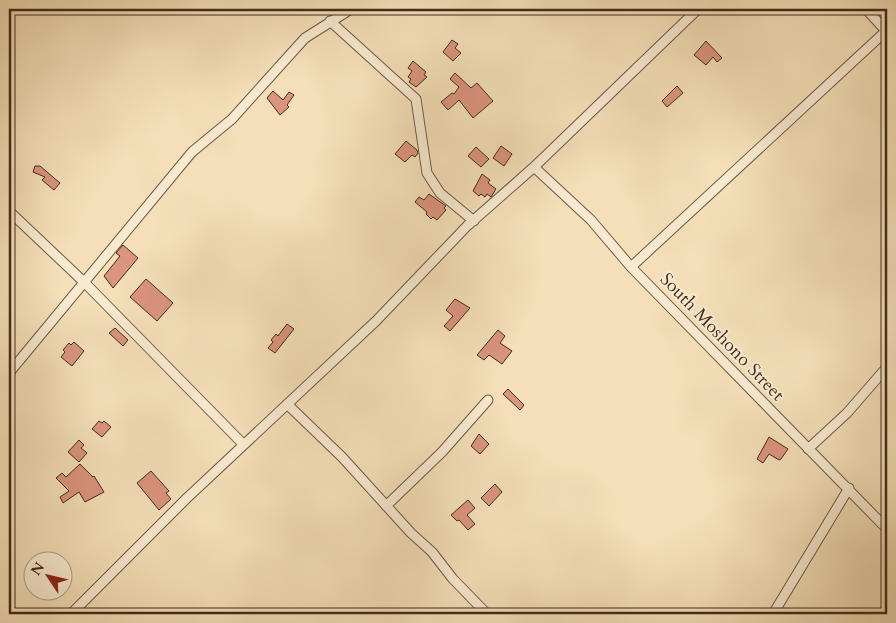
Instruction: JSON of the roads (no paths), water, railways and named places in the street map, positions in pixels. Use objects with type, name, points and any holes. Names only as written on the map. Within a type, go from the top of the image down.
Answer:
[{"type":"street","points":[[9,373],[192,152],[232,119],[305,38],[352,9]]},
{"type":"street","points":[[71,614],[244,444],[376,321],[474,221],[534,167],[698,9]]},
{"type":"street","points":[[631,267],[887,32],[866,9]]},
{"type":"street","points":[[330,22],[416,100],[427,173],[440,193],[474,221]]},
{"type":"street","name":"South Moshono Street","points":[[534,167],[591,220],[631,267],[726,362],[887,529]]},
{"type":"street","points":[[9,211],[85,283],[244,444]]},
{"type":"street","points":[[808,449],[847,413],[887,367]]},
{"type":"street","points":[[386,506],[442,452],[488,400]]},
{"type":"street","points":[[287,404],[318,432],[386,506],[432,552],[453,579],[487,614]]},
{"type":"street","points":[[772,614],[849,488]]}]
